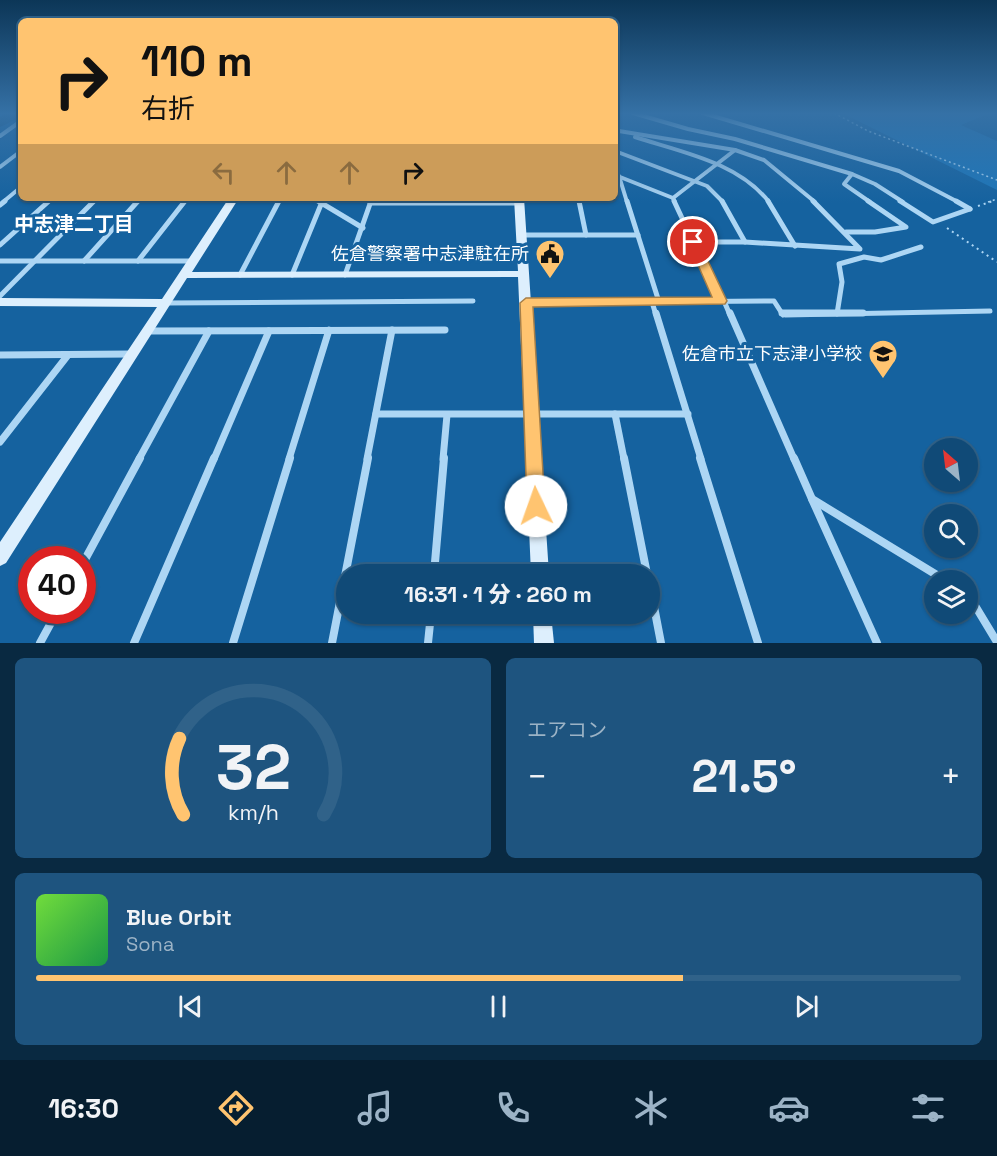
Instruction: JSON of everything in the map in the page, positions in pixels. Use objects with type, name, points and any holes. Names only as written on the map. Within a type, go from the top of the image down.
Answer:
[{"type":"street","points":[[651,143],[733,171],[758,189],[795,246]]},
{"type":"street","points":[[692,143],[735,150],[764,160],[820,206],[846,232],[864,256]]},
{"type":"street","points":[[748,143],[852,174],[875,184],[933,222],[970,208]]},
{"type":"street","points":[[804,143],[898,171],[970,208]]},
{"type":"street","points":[[674,198],[735,150]]},
{"type":"street","points":[[618,152],[707,186],[723,202],[745,242]]},
{"type":"street","points":[[0,167],[18,153]]},
{"type":"street","points":[[846,232],[875,232],[906,227],[844,184],[852,174]]},
{"type":"street","points":[[618,176],[674,198],[723,301],[876,643]]},
{"type":"street","points":[[618,179],[638,235],[655,302],[758,643]]},
{"type":"street","points":[[0,205],[18,190]]},
{"type":"street","points":[[0,245],[49,201]]},
{"type":"street","points":[[0,296],[94,201]]},
{"type":"street","points":[[84,261],[137,201]]},
{"type":"street","points":[[138,261],[185,201]]},
{"type":"street","points":[[0,557],[232,201]]},
{"type":"street","points":[[240,274],[278,201]]},
{"type":"street","points":[[345,275],[371,201],[418,201]]},
{"type":"street","points":[[519,201],[539,564]]},
{"type":"street","points":[[579,201],[586,235]]},
{"type":"street","points":[[292,275],[322,202],[363,228]]},
{"type":"street","points":[[522,235],[638,235]]},
{"type":"street","points":[[693,242],[745,242],[860,249]]},
{"type":"street","points":[[837,314],[842,282],[839,264],[864,256],[881,260],[921,247]]},
{"type":"street","points":[[0,261],[193,261]]},
{"type":"street","points":[[184,275],[524,274]]},
{"type":"street","points":[[0,302],[473,301]]},
{"type":"street","points":[[526,303],[774,301],[783,315],[990,311]]},
{"type":"street","points":[[134,643],[269,330]]},
{"type":"street","points":[[233,643],[329,330]]},
{"type":"street","points":[[332,643],[392,330]]},
{"type":"street","points":[[148,331],[445,330]]},
{"type":"street","points":[[92,546],[209,331]]},
{"type":"street","points":[[0,442],[68,354]]},
{"type":"street","points":[[1,355],[132,354]]},
{"type":"street","points":[[376,414],[688,414]]},
{"type":"street","points":[[615,414],[645,564]]},
{"type":"street","points":[[435,564],[447,415]]},
{"type":"street","points":[[812,499],[929,570]]},
{"type":"street","points":[[978,611],[997,642]]},
{"type":"street","points":[[40,643],[50,624]]},
{"type":"street","points":[[429,643],[430,624]]},
{"type":"street","points":[[543,624],[544,643]]},
{"type":"street","points":[[657,624],[661,643]]},
{"type":"path","points":[[900,143],[997,180]]},
{"type":"path","points":[[970,208],[997,199]]},
{"type":"path","points":[[933,222],[959,235],[997,262]]},
{"type":"shaded area","points":[[902,143],[997,143],[997,190]]},
{"type":"place","name":"佐倉警察署中志津駐在所","points":[[550,280]]},
{"type":"place","name":"佐倉市立下志津小学校","points":[[883,380]]},
{"type":"district","name":"中志津二丁目","points":[[74,224]]},
{"type":"route","points":[[536,506],[526,303],[721,301],[693,242]]}]
